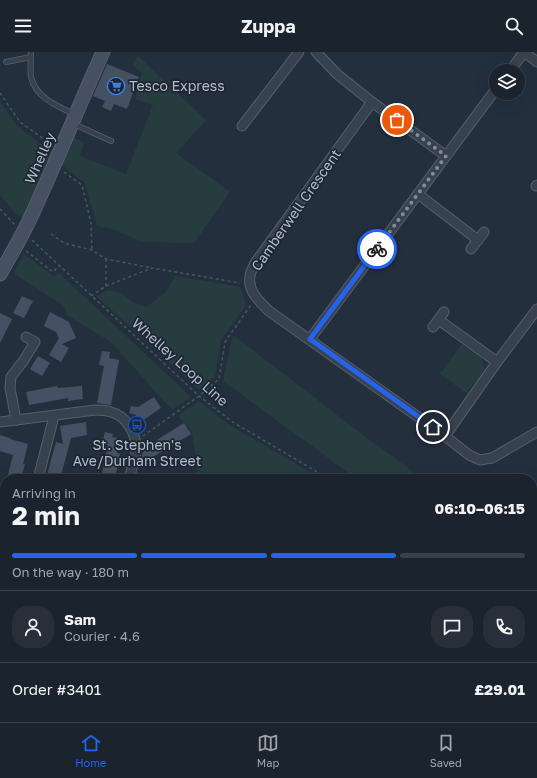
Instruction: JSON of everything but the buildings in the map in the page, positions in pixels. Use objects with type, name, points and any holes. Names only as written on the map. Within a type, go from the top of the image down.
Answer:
[{"type":"main road","name":"Whelley","points":[[0,274],[21,248],[22,226],[60,151],[103,52]]},
{"type":"street","points":[[242,126],[299,52]]},
{"type":"street","points":[[316,52],[337,74],[372,102],[446,156]]},
{"type":"street","points":[[515,64],[524,52],[537,62]]},
{"type":"street","points":[[310,339],[489,98]]},
{"type":"street","name":"Camberwell Crescent","points":[[372,102],[255,263],[250,273],[250,285],[256,298],[269,311],[445,436],[469,455],[480,460],[492,458],[537,432]]},
{"type":"street","points":[[418,194],[478,240]]},
{"type":"street","points":[[471,249],[484,232]]},
{"type":"street","points":[[445,436],[497,362],[537,309]]},
{"type":"street","points":[[439,320],[497,362]]},
{"type":"street","points":[[16,420],[10,388],[11,377],[38,343],[26,337]]},
{"type":"street","points":[[0,422],[95,410],[111,412],[123,419],[129,426],[134,439],[136,452],[130,474]]},
{"type":"street","points":[[39,474],[54,416]]},
{"type":"lane","points":[[6,62],[31,55],[31,75],[40,94],[74,119],[111,141]]},
{"type":"path","points":[[0,93],[20,122],[60,151]]},
{"type":"path","points":[[64,172],[82,185],[91,223],[92,250]]},
{"type":"path","points":[[0,209],[22,226]]},
{"type":"path","points":[[51,234],[64,243],[92,250],[106,259],[250,285]]},
{"type":"path","name":"Whelley Loop Line","points":[[32,240],[200,396],[231,421],[321,474]]},
{"type":"path","points":[[21,248],[54,272],[59,266]]},
{"type":"path","points":[[106,259],[106,286]]},
{"type":"path","points":[[91,296],[106,286],[152,268]]},
{"type":"path","points":[[134,439],[200,396],[219,379],[225,342],[256,298]]},
{"type":"green space","points":[[138,56],[206,120],[176,153],[230,192],[194,243],[142,242],[113,229],[97,226],[85,183],[62,165],[72,137],[84,142],[80,156],[126,174],[153,105],[135,99],[142,73],[133,65]]},
{"type":"green space","points":[[0,101],[17,126],[53,153],[22,218],[14,212],[0,195]]},
{"type":"green space","points":[[24,254],[54,277],[59,273],[191,397],[172,410],[111,342],[67,315],[63,305],[13,273]]},
{"type":"green space","points":[[175,276],[240,287],[246,305],[221,340],[215,377],[200,390],[96,296],[108,290],[121,293],[134,303],[146,307],[166,292]]},
{"type":"green space","points":[[233,335],[416,474],[350,474],[223,381]]},
{"type":"green space","points":[[462,344],[481,358],[484,367],[481,374],[466,393],[440,374]]},
{"type":"green space","points":[[199,401],[228,424],[313,474],[198,474],[192,432],[178,416]]},
{"type":"way so far","points":[[377,249],[446,156],[397,120]]},
{"type":"place","name":"Tesco Express","points":[[116,86]]},
{"type":"place","name":"St. Stephen's Ave/Durham Street","points":[[137,425]]},
{"type":"route","points":[[377,249],[310,339],[433,427]]}]
